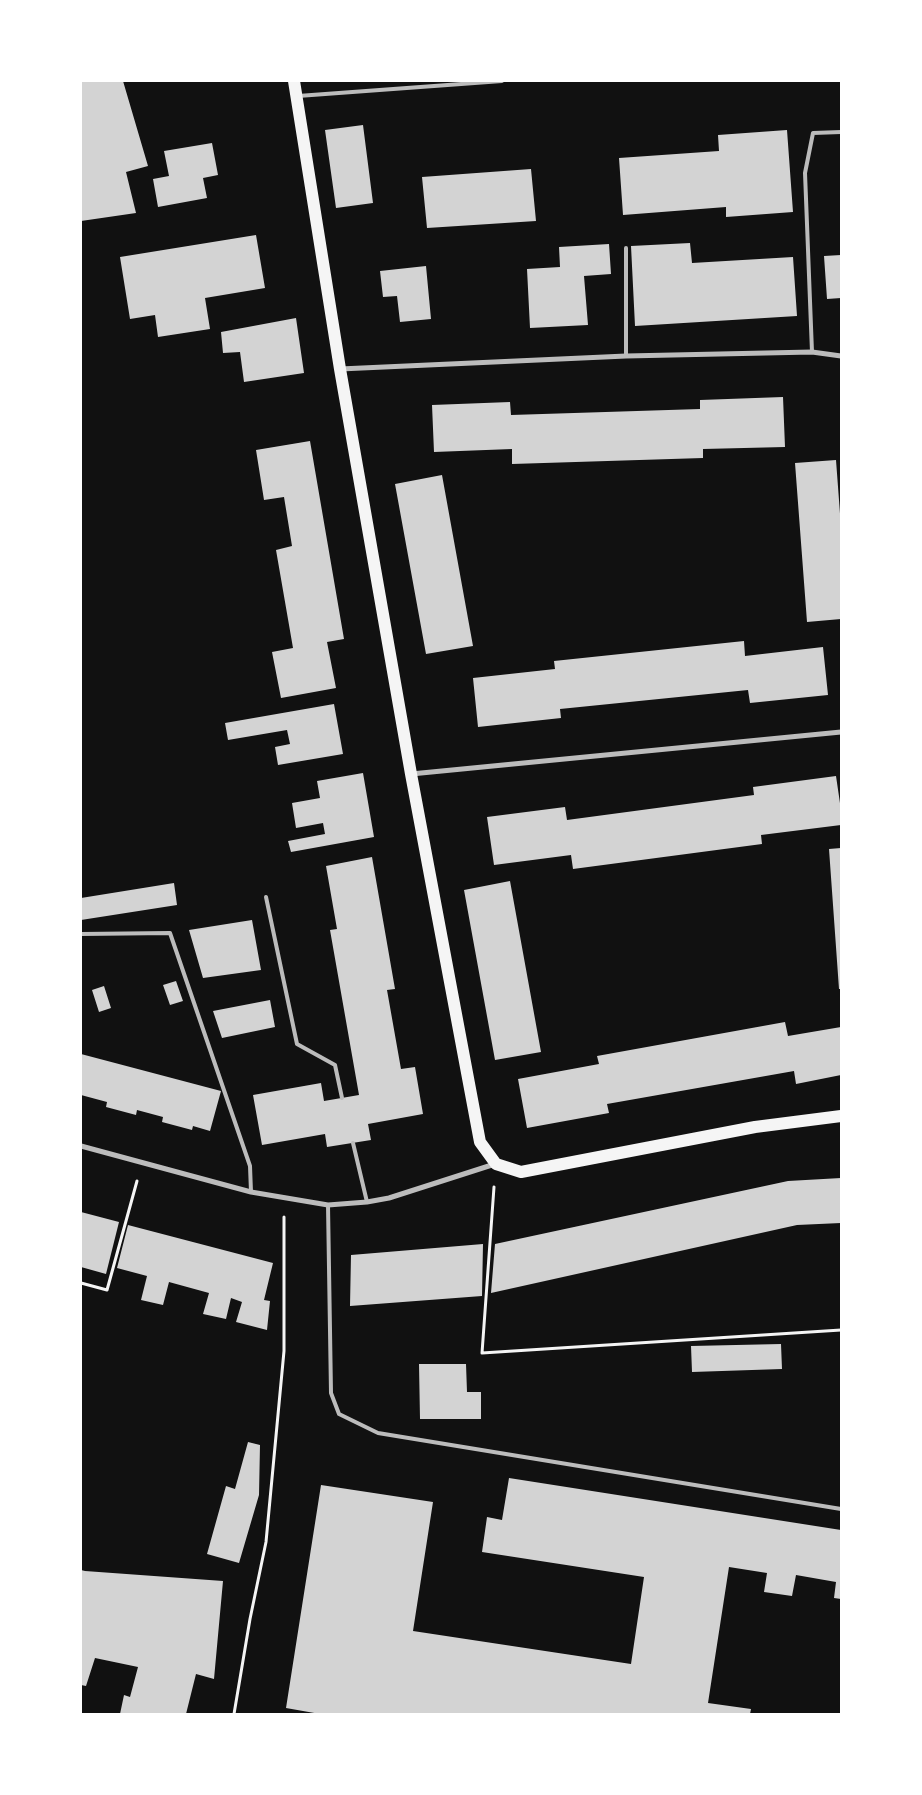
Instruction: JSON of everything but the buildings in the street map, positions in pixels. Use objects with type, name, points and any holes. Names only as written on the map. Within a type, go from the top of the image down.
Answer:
[{"type":"main road","points":[[294,81],[340,369],[410,774],[480,1142],[496,1164],[521,1172],[755,1127],[841,1116]]},
{"type":"street","points":[[340,369],[626,356],[812,352],[841,356]]},
{"type":"street","points":[[410,774],[841,732]]},
{"type":"street","points":[[81,1146],[251,1192],[328,1206],[367,1202],[410,1192],[496,1164]]},
{"type":"lane","points":[[296,96],[502,81]]},
{"type":"lane","points":[[812,352],[805,173],[813,133],[841,132]]},
{"type":"lane","points":[[626,248],[626,356]]},
{"type":"lane","points":[[266,897],[296,1044],[335,1065],[342,1098]]},
{"type":"lane","points":[[81,934],[170,933],[250,1166],[251,1192]]},
{"type":"lane","points":[[353,1143],[367,1202]]},
{"type":"lane","points":[[328,1206],[331,1393],[339,1414],[378,1433],[841,1509]]},
{"type":"path","points":[[81,1283],[107,1290],[142,1163]]},
{"type":"path","points":[[496,1164],[482,1353],[841,1330]]},
{"type":"path","points":[[234,1714],[250,1618],[266,1542],[284,1351],[284,1199]]}]
